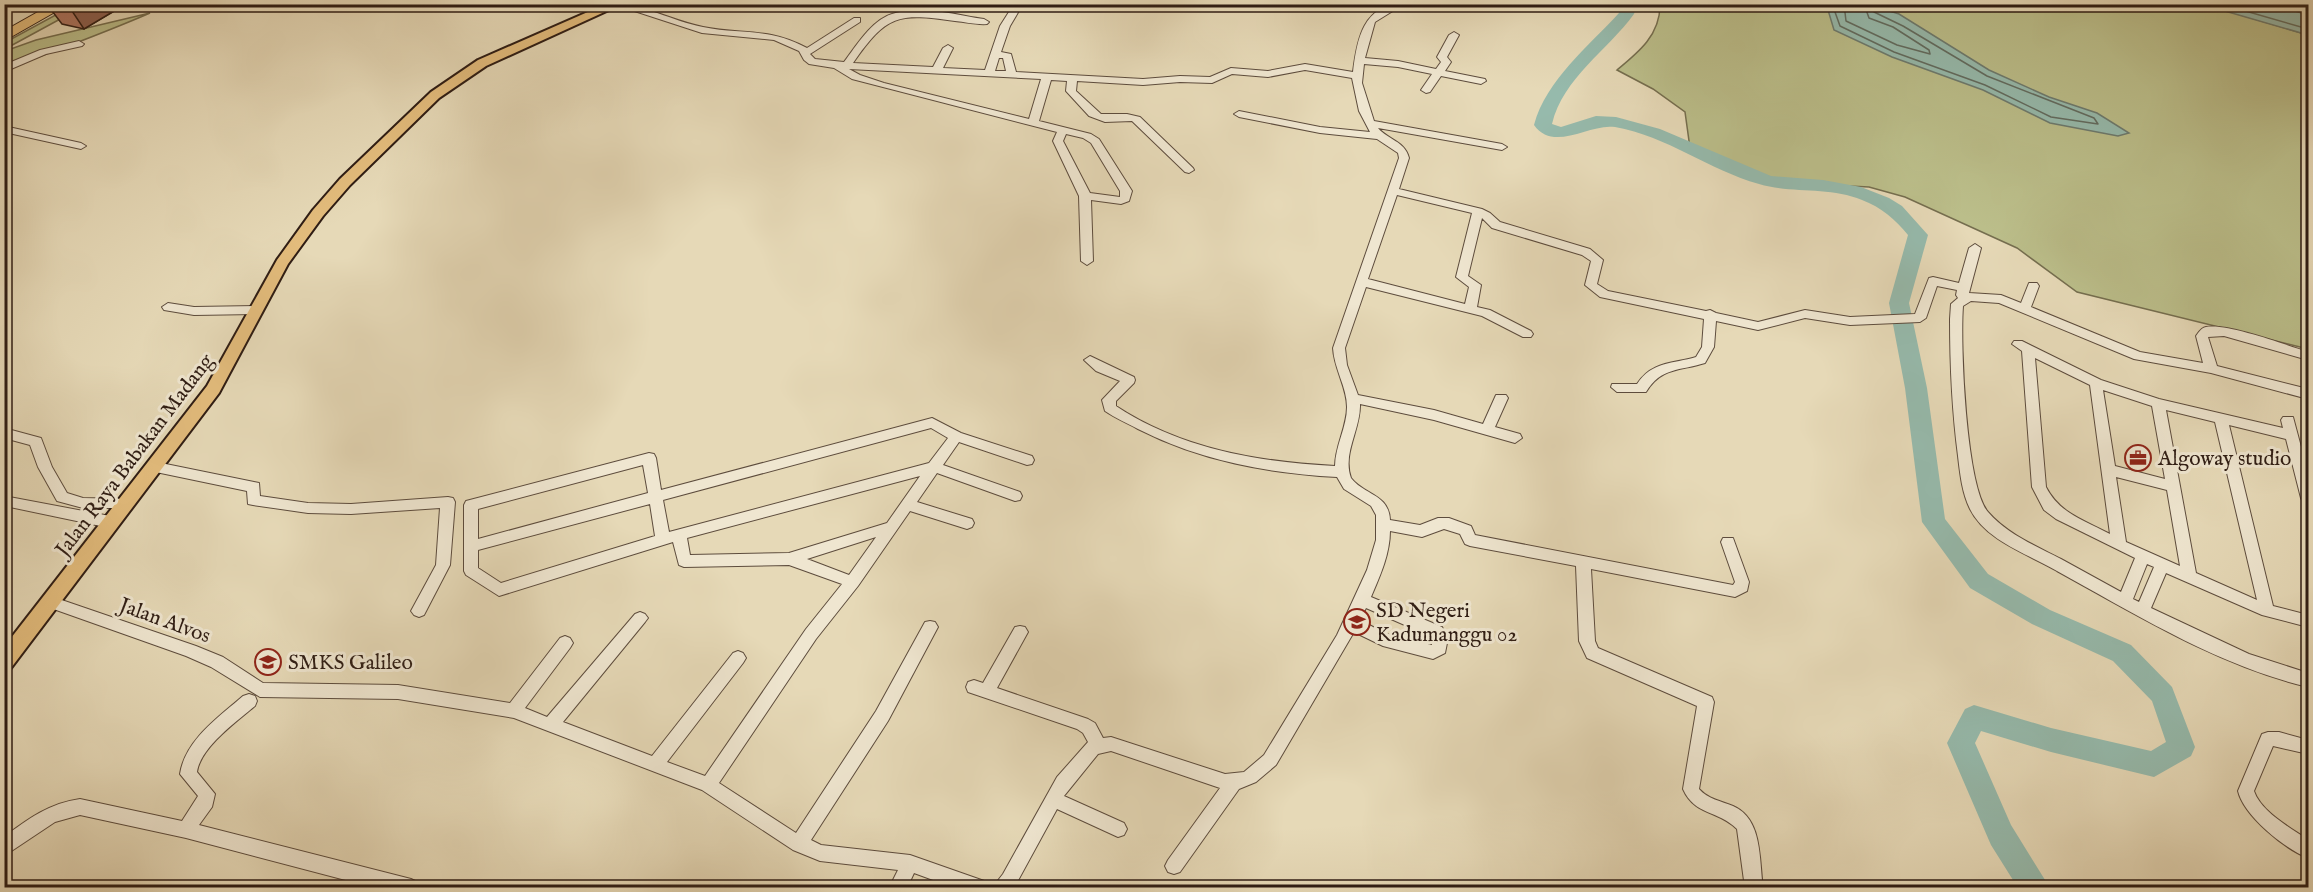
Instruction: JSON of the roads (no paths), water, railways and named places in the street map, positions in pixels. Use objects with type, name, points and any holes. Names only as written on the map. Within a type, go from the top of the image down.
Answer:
[{"type":"highway","points":[[4,22],[36,4]]},
{"type":"highway","points":[[5,46],[63,4]]},
{"type":"main road","name":"Jalan Raya Babakan Madang","points":[[4,662],[124,504],[156,467],[213,389],[282,263],[318,213],[345,182],[435,95],[482,63],[617,4]]},
{"type":"street","points":[[617,4],[702,30],[772,36],[800,47],[812,62],[842,65],[1137,82],[1180,79],[1210,81],[1231,71],[1268,74],[1305,67],[1357,76]]},
{"type":"street","points":[[989,74],[1005,26],[1019,4]]},
{"type":"street","points":[[1002,888],[1009,880],[1053,799],[1088,750],[1098,745],[1111,744],[1225,782],[1250,778],[1270,760],[1362,600],[1378,560],[1384,524],[1378,502],[1348,485],[1342,472],[1354,410],[1342,372],[1339,348],[1394,190],[1404,154],[1374,130],[1357,76],[1361,62],[1362,41],[1369,23],[1400,4]]},
{"type":"street","points":[[842,65],[883,23],[894,16],[920,13],[984,22]]},
{"type":"street","points":[[805,53],[857,20]]},
{"type":"street","points":[[1426,90],[1447,61],[1442,57],[1454,35]]},
{"type":"street","points":[[4,69],[43,52],[79,44]]},
{"type":"street","points":[[938,70],[948,48]]},
{"type":"street","points":[[994,54],[1008,56],[1011,74]]},
{"type":"street","points":[[1361,62],[1385,62],[1481,81]]},
{"type":"street","points":[[842,65],[856,77],[881,85],[1063,129],[1095,141],[1126,191],[1125,199],[1121,201],[1085,196]]},
{"type":"street","points":[[1034,122],[1047,76]]},
{"type":"street","points":[[1072,77],[1071,91],[1096,116],[1105,118],[1124,116],[1136,119],[1189,170]]},
{"type":"street","points":[[1239,114],[1320,130],[1374,130],[1502,147]]},
{"type":"street","points":[[4,129],[81,146]]},
{"type":"street","points":[[1063,129],[1058,141],[1067,160],[1078,174],[1085,196],[1086,261]]},
{"type":"street","points":[[1394,190],[1478,211],[1496,225],[1566,245],[1595,257],[1597,265],[1591,285],[1597,292],[1710,314],[1758,326],[1806,314],[1850,321],[1920,318],[1933,282],[1963,294],[1989,297],[2025,308],[2130,354],[2211,369],[2308,394]]},
{"type":"street","points":[[1470,309],[1475,285],[1462,277],[1478,211]]},
{"type":"street","points":[[1975,248],[1963,294],[1955,313],[1960,407],[1970,496],[1982,516],[2008,537],[2124,602],[2237,657],[2308,680]]},
{"type":"street","points":[[1363,282],[1498,317],[1527,334]]},
{"type":"street","points":[[2025,308],[2033,286]]},
{"type":"street","points":[[168,307],[194,311],[257,309]]},
{"type":"street","points":[[1617,387],[1641,389],[1646,377],[1660,368],[1690,364],[1701,360],[1708,347],[1710,314]]},
{"type":"street","points":[[2211,369],[2202,336],[2203,333],[2211,330],[2308,356]]},
{"type":"street","points":[[2290,435],[2158,403],[2096,383],[2023,348],[2038,488],[2042,498],[2061,515],[2190,578],[2267,611],[2308,621]]},
{"type":"street","points":[[1090,360],[1101,368],[1128,380],[1108,400],[1110,408],[1169,440],[1250,465],[1342,472]]},
{"type":"street","points":[[2096,383],[2119,544]]},
{"type":"street","points":[[1352,398],[1434,415],[1515,438]]},
{"type":"street","points":[[1488,431],[1501,398]]},
{"type":"street","points":[[2158,403],[2190,578]]},
{"type":"street","points":[[2221,418],[2267,611]]},
{"type":"street","points":[[2288,420],[2308,498]]},
{"type":"street","points":[[472,546],[932,423],[956,436],[1027,460]]},
{"type":"street","points":[[4,433],[36,442],[45,466],[62,497],[83,503],[124,504]]},
{"type":"street","points":[[708,785],[811,634],[853,582],[956,436]]},
{"type":"street","points":[[663,539],[650,458],[471,505],[471,571],[499,590],[663,539],[934,467],[1015,496]]},
{"type":"street","points":[[156,467],[254,487],[253,500],[308,508],[351,509],[448,502],[443,565],[420,611]]},
{"type":"street","points":[[2108,470],[2173,486]]},
{"type":"street","points":[[5,501],[110,522]]},
{"type":"street","points":[[907,505],[967,523]]},
{"type":"street","points":[[1384,524],[1422,531],[1436,522],[1449,524],[1466,530],[1470,540],[1735,591],[1742,586],[1742,582],[1728,542]]},
{"type":"street","points":[[679,535],[684,561],[789,558],[891,527]]},
{"type":"street","points":[[2124,602],[2143,556]]},
{"type":"street","points":[[789,558],[853,582]]},
{"type":"street","points":[[1583,562],[1589,648],[1597,656],[1706,702],[1691,789],[1692,795],[1734,815],[1744,825],[1754,888]]},
{"type":"street","points":[[2142,611],[2162,565]]},
{"type":"street","points":[[1350,622],[1383,640],[1433,652],[1440,648],[1440,638],[1437,632],[1362,600]]},
{"type":"street","name":"Jalan Alvos","points":[[50,602],[217,662],[254,695]]},
{"type":"street","points":[[552,723],[640,618]]},
{"type":"street","points":[[800,844],[882,716],[916,659],[930,627]]},
{"type":"street","points":[[1020,632],[981,689],[1082,724],[1089,728],[1098,745]]},
{"type":"street","points":[[514,711],[565,643]]},
{"type":"street","points":[[656,764],[738,658]]},
{"type":"street","points":[[186,830],[206,801],[207,794],[188,774],[189,762],[254,695],[398,692],[514,711],[552,723],[708,785],[800,844],[820,853],[909,863],[981,888]]},
{"type":"street","points":[[2308,747],[2279,739],[2268,739],[2246,791],[2246,797],[2255,809],[2308,850]]},
{"type":"street","points":[[1174,866],[1233,782]]},
{"type":"street","points":[[1053,799],[1118,829]]},
{"type":"street","points":[[4,848],[48,816],[73,807],[186,830],[411,888]]},
{"type":"street","points":[[898,888],[909,863]]},
{"type":"water","points":[[1832,5],[1871,5],[1899,14],[1989,70],[2049,97],[2097,113],[2129,133],[2118,136],[2050,123],[1983,90],[1892,57],[1834,30],[1828,10]]},
{"type":"water","points":[[2204,5],[2276,5],[2308,15],[2308,35]]},
{"type":"waterway","points":[[1629,4],[1626,14],[1564,83],[1553,99],[1543,125],[1554,132],[1567,131],[1599,121],[1635,126],[1654,132],[1766,181],[1839,188],[1869,196],[1883,202],[1907,221],[1918,235],[1899,303],[1916,388],[1934,522],[1979,581],[2041,617],[2122,653],[2163,695],[2181,747],[2154,764],[2051,740],[1974,717],[1961,743],[2001,835],[2035,888]]},
{"type":"place","name":"Algoway studio","points":[[2138,458]]},
{"type":"place","name":"SD Negeri Kadumanggu 02","points":[[1357,622]]},
{"type":"place","name":"SMKS Galileo","points":[[268,662]]}]
